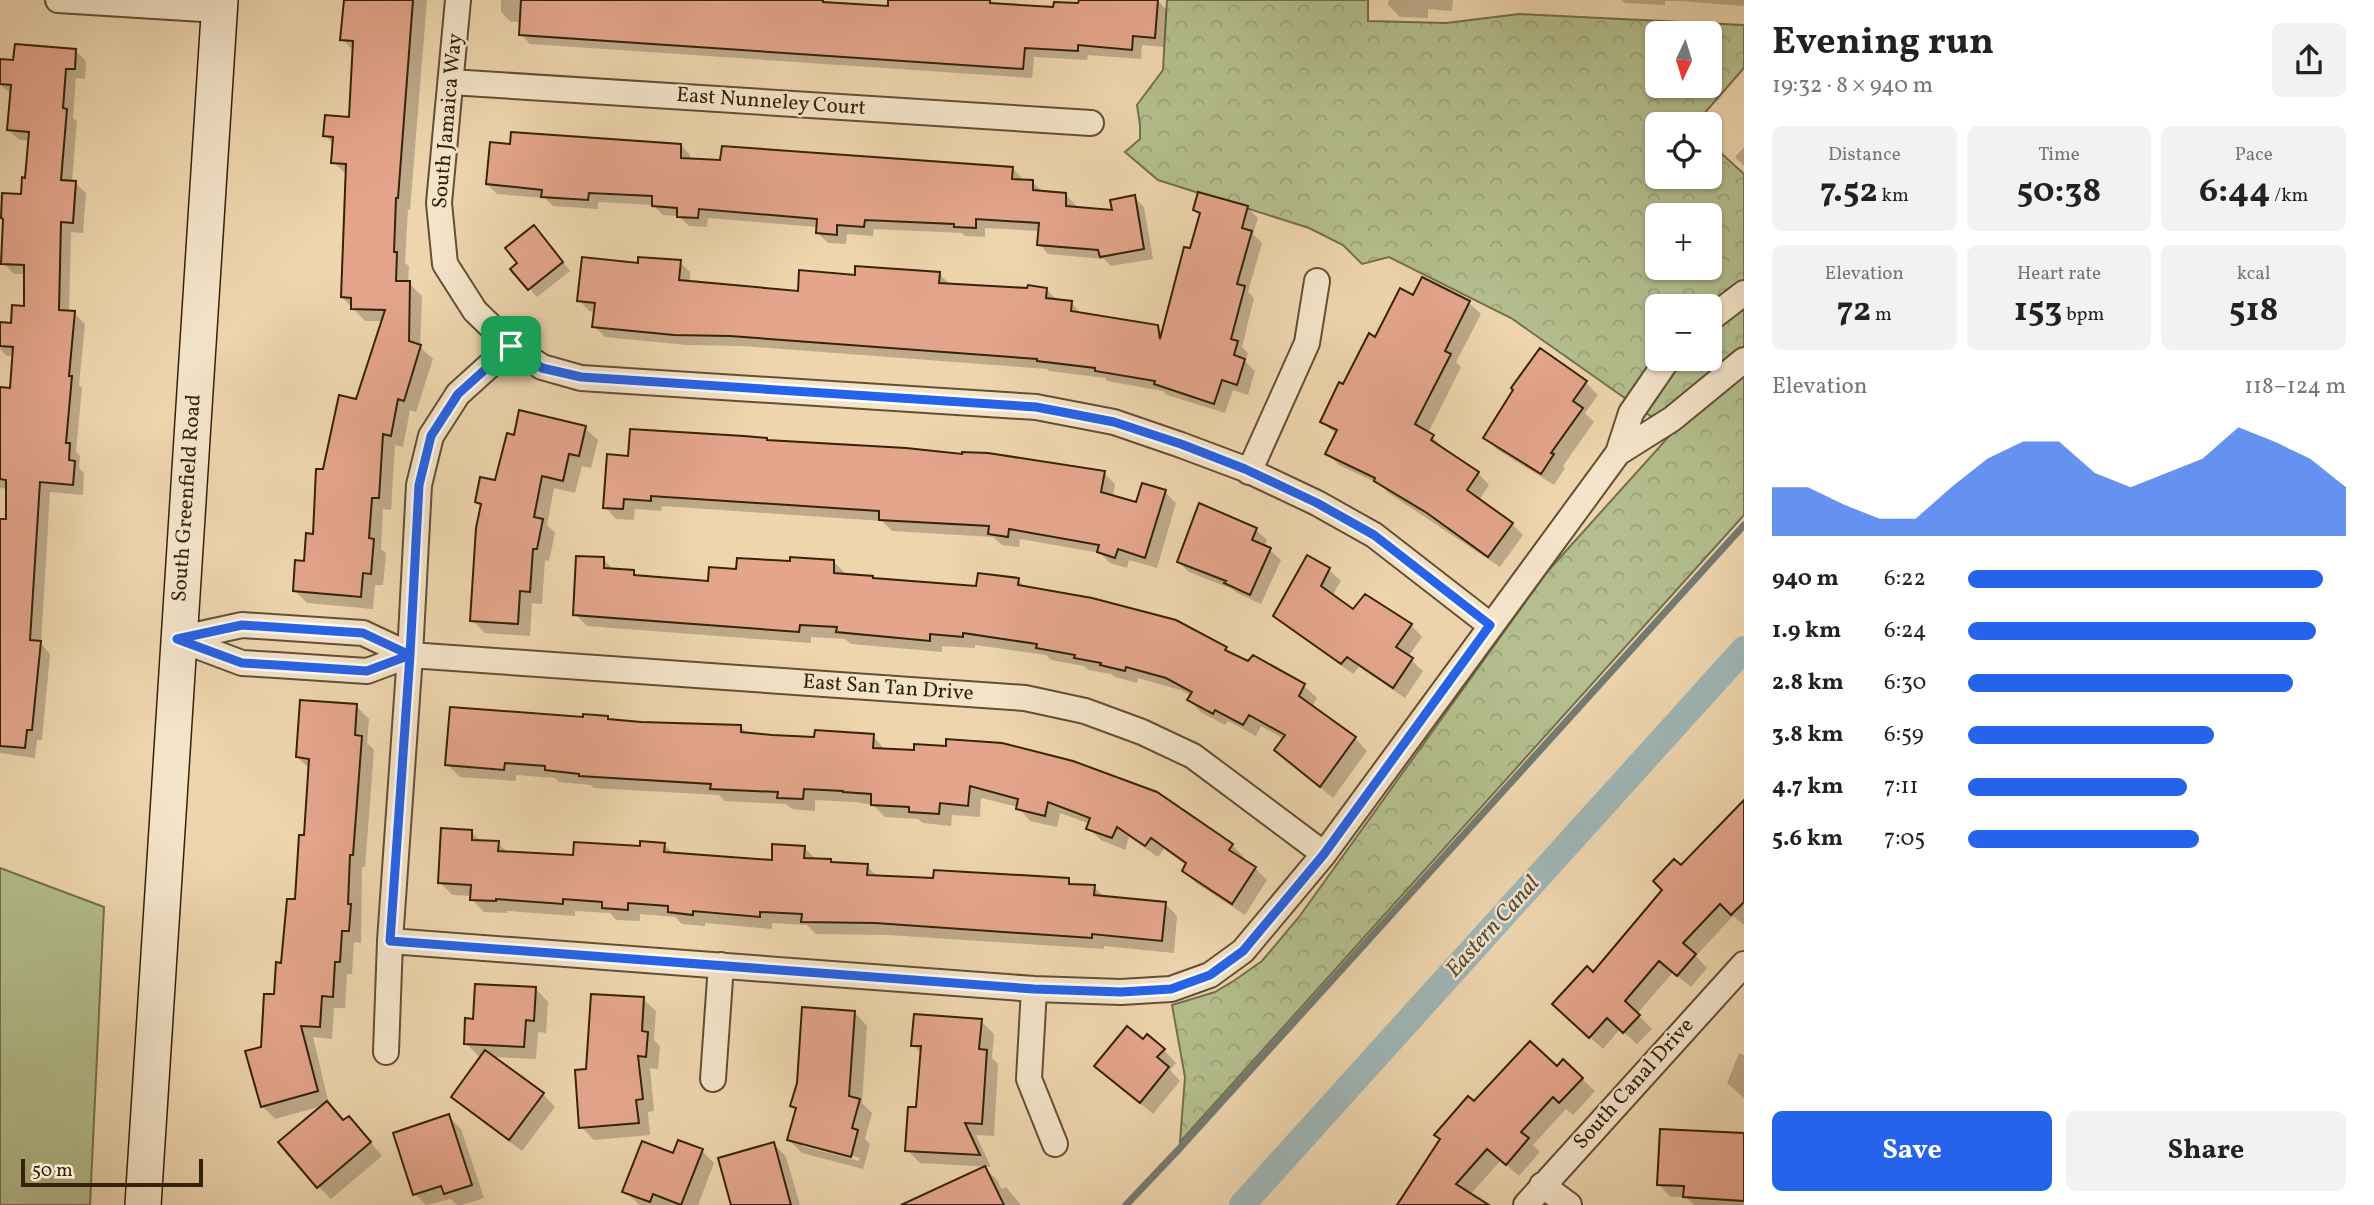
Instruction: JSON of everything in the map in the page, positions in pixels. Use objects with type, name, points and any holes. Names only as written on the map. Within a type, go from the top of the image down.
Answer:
[{"type":"main road","name":"South Greenfield Road","points":[[143,1205],[177,639],[220,5]]},
{"type":"street","points":[[58,0],[220,5]]},
{"type":"street","name":"South Jamaica Way","points":[[458,0],[439,203],[445,264],[475,312],[511,346],[542,368],[581,377],[1036,407],[1114,422],[1181,444],[1249,471],[1317,503],[1374,535],[1490,625]]},
{"type":"street","name":"East Nunneley Court","points":[[451,82],[1091,123]]},
{"type":"street","points":[[1249,471],[1307,343],[1317,281]]},
{"type":"street","points":[[1722,310],[1744,293]]},
{"type":"street","points":[[386,1052],[390,941],[419,485],[431,436],[458,394],[511,346]]},
{"type":"street","points":[[1618,453],[1672,419],[1744,360]]},
{"type":"street","points":[[390,941],[1034,989],[1121,992],[1171,989],[1210,975],[1243,951],[1324,854],[1618,453],[1632,413],[1660,371]]},
{"type":"street","name":"East San Tan Drive","points":[[177,639],[242,625],[268,626],[363,633],[410,655],[1025,698],[1085,711],[1142,732],[1193,756],[1324,854]]},
{"type":"street","name":"East San Tan Drive","points":[[177,639],[242,663],[367,671],[410,655]]},
{"type":"street","name":"South Canal Drive","points":[[1526,1205],[1744,964]]},
{"type":"street","points":[[713,1079],[721,965]]},
{"type":"street","points":[[1034,989],[1029,1079],[1055,1144]]},
{"type":"street","points":[[1542,1185],[1569,1205]]},
{"type":"green space","points":[[1167,0],[1368,0],[1368,21],[1446,23],[1519,14],[1662,21],[1645,21],[1645,98],[1718,98],[1706,112],[1645,112],[1645,189],[1722,189],[1722,154],[1744,174],[1744,515],[1180,1142],[1185,1077],[1172,1005],[1215,992],[1262,961],[1299,917],[1547,572],[1673,432],[1511,318],[1389,257],[1362,264],[1343,245],[1309,228],[1158,180],[1125,152],[1140,139],[1137,105],[1163,70]]},
{"type":"green space","points":[[1722,24],[1744,25],[1744,68],[1722,93]]},
{"type":"green space","points":[[0,868],[104,907],[90,1205],[0,1205]]},
{"type":"building","points":[[344,0],[413,0],[394,252],[397,252],[396,281],[410,281],[409,341],[421,345],[404,401],[398,399],[391,436],[383,434],[379,498],[372,498],[369,538],[374,539],[371,574],[363,573],[361,597],[293,591],[295,560],[304,561],[306,533],[313,534],[316,469],[323,469],[339,395],[356,399],[385,310],[351,309],[351,298],[341,297],[346,164],[331,163],[333,137],[323,136],[325,115],[349,117],[353,41],[340,40]]},
{"type":"building","points":[[521,0],[823,0],[888,6],[888,0],[990,0],[990,3],[1053,7],[1054,2],[1078,3],[1079,0],[1158,0],[1155,38],[1133,36],[1132,50],[1078,45],[1078,51],[1025,48],[1023,69],[519,35]]},
{"type":"building","points":[[15,44],[76,49],[75,69],[66,69],[63,108],[67,109],[61,180],[76,181],[73,223],[61,222],[59,310],[75,311],[66,443],[70,443],[69,460],[75,461],[73,485],[40,482],[30,640],[41,641],[32,730],[27,730],[25,748],[0,746],[0,519],[6,519],[6,480],[0,479],[0,387],[10,388],[13,347],[0,346],[0,322],[11,323],[12,305],[24,306],[24,265],[1,264],[2,193],[21,194],[29,132],[7,130],[11,85],[0,84],[0,59],[13,60]]},
{"type":"building","points":[[511,132],[681,144],[681,158],[720,160],[722,146],[1013,167],[1012,179],[1033,180],[1033,190],[1066,193],[1066,206],[1112,210],[1110,200],[1135,195],[1144,249],[1100,257],[1098,250],[1037,245],[1039,223],[976,219],[976,228],[954,227],[954,224],[865,220],[864,227],[837,225],[837,235],[816,233],[817,219],[699,209],[698,218],[677,217],[677,208],[652,206],[652,196],[589,193],[588,200],[541,197],[542,190],[486,184],[490,142],[510,144]]},
{"type":"building","points":[[1198,192],[1248,206],[1242,228],[1252,231],[1237,284],[1245,286],[1231,339],[1238,341],[1234,355],[1245,359],[1237,385],[1222,380],[1214,404],[1154,384],[1155,381],[1037,359],[592,327],[595,303],[577,301],[582,257],[638,263],[638,257],[681,260],[679,280],[798,291],[799,270],[855,275],[855,266],[940,272],[939,283],[1027,288],[1028,285],[1047,288],[1046,298],[1072,301],[1071,311],[1158,325],[1160,339],[1184,247],[1190,248],[1200,213],[1193,210]]},
{"type":"building","points":[[534,225],[563,262],[528,290],[510,269],[517,263],[505,248]]},
{"type":"building","points":[[1422,277],[1470,301],[1445,351],[1451,354],[1415,424],[1434,435],[1431,440],[1479,472],[1467,490],[1513,523],[1488,557],[1427,513],[1374,481],[1375,478],[1325,454],[1337,430],[1320,422],[1339,382],[1343,384],[1369,333],[1375,337],[1400,288],[1413,295]]},
{"type":"building","points":[[1540,348],[1587,381],[1573,401],[1583,408],[1551,453],[1554,454],[1541,474],[1483,438],[1513,390],[1511,388]]},
{"type":"building","points":[[519,410],[586,426],[579,456],[569,454],[563,481],[542,476],[534,517],[543,519],[537,549],[533,549],[530,592],[520,591],[518,624],[470,621],[476,528],[481,504],[475,502],[480,477],[495,480],[507,433],[514,435]]},
{"type":"building","points":[[630,429],[962,454],[988,453],[1105,471],[1101,492],[1136,502],[1142,483],[1166,490],[1145,558],[1118,549],[1115,558],[1097,552],[1099,545],[1009,529],[1008,537],[988,534],[989,526],[879,520],[879,511],[651,496],[651,501],[624,499],[623,509],[603,508],[607,454],[628,456]]},
{"type":"building","points":[[1199,503],[1257,528],[1252,540],[1271,548],[1250,595],[1224,583],[1226,581],[1177,562]]},
{"type":"building","points":[[1307,555],[1330,568],[1321,586],[1353,609],[1365,594],[1412,624],[1396,647],[1413,658],[1393,688],[1347,657],[1341,664],[1273,616]]},
{"type":"building","points":[[576,556],[604,557],[604,568],[634,570],[634,575],[708,581],[709,567],[736,569],[737,558],[790,561],[790,557],[834,560],[834,573],[873,578],[976,586],[978,573],[1019,578],[1018,585],[1092,598],[1176,620],[1248,661],[1253,655],[1305,684],[1299,696],[1356,737],[1320,787],[1274,750],[1285,735],[1249,715],[1243,725],[1215,710],[1213,714],[1187,700],[1192,692],[1166,678],[1126,667],[1125,671],[1100,665],[1101,663],[1074,658],[1075,655],[1036,648],[1037,644],[963,633],[963,637],[930,634],[930,641],[836,632],[837,627],[800,625],[799,632],[573,615]]},
{"type":"building","points":[[300,700],[357,704],[355,735],[362,736],[353,855],[350,855],[349,931],[342,931],[340,962],[335,962],[333,997],[322,996],[320,1027],[301,1026],[318,1091],[261,1107],[245,1051],[261,1047],[264,994],[274,994],[276,962],[281,963],[287,899],[295,899],[299,835],[304,835],[309,759],[296,757]]},
{"type":"building","points":[[450,707],[583,717],[583,714],[641,722],[741,725],[741,732],[772,735],[814,737],[815,730],[874,734],[873,748],[914,750],[914,744],[946,746],[946,739],[1002,743],[1073,761],[1157,792],[1233,844],[1229,850],[1256,867],[1232,904],[1182,871],[1186,863],[1151,838],[1145,846],[1117,827],[1112,838],[1086,829],[1090,818],[1048,802],[1045,816],[1016,809],[1018,799],[970,786],[968,806],[940,803],[939,814],[909,812],[909,807],[871,805],[871,794],[843,791],[804,789],[803,799],[777,798],[778,792],[710,789],[711,784],[579,776],[545,770],[545,766],[505,763],[504,770],[445,765]]},
{"type":"building","points":[[1744,800],[1744,902],[1731,915],[1720,904],[1683,943],[1696,954],[1677,976],[1659,961],[1625,1001],[1640,1015],[1623,1033],[1607,1018],[1589,1038],[1552,1004],[1587,966],[1593,972],[1662,890],[1653,881],[1674,859],[1681,865]]},
{"type":"building","points":[[441,828],[472,830],[472,840],[499,841],[498,851],[573,855],[574,842],[640,846],[640,841],[665,843],[664,852],[772,860],[772,844],[805,846],[804,858],[868,864],[867,875],[933,878],[934,870],[1069,878],[1069,884],[1095,885],[1094,895],[1166,902],[1162,941],[1092,934],[1092,938],[875,923],[801,922],[802,914],[760,912],[760,917],[693,911],[693,915],[668,912],[668,906],[628,903],[628,910],[602,908],[602,902],[563,899],[563,904],[496,899],[470,900],[471,885],[438,883]]},
{"type":"building","points":[[475,984],[536,987],[534,1021],[526,1020],[524,1047],[464,1044],[465,1018],[473,1019]]},
{"type":"building","points":[[591,994],[644,997],[642,1031],[648,1032],[646,1057],[638,1056],[643,1099],[636,1100],[639,1123],[579,1128],[575,1070],[586,1069]]},
{"type":"building","points":[[802,1007],[855,1011],[849,1096],[860,1099],[852,1128],[858,1130],[851,1157],[787,1140],[796,1108],[790,1106],[797,1083]]},
{"type":"building","points":[[914,1014],[982,1019],[979,1049],[987,1050],[982,1124],[965,1123],[980,1155],[905,1151],[908,1107],[916,1107],[921,1046],[911,1046]]},
{"type":"building","points":[[1127,1026],[1143,1039],[1147,1034],[1165,1049],[1157,1057],[1169,1067],[1140,1103],[1094,1066]]},
{"type":"building","points":[[1530,1041],[1557,1066],[1563,1059],[1583,1078],[1559,1103],[1553,1097],[1521,1132],[1529,1138],[1506,1165],[1487,1149],[1456,1184],[1489,1205],[1397,1205],[1440,1139],[1434,1135],[1468,1096],[1474,1101]]},
{"type":"building","points":[[485,1050],[544,1093],[509,1140],[451,1097]]},
{"type":"building","points":[[327,1101],[343,1120],[349,1116],[371,1142],[317,1188],[278,1142]]},
{"type":"building","points":[[449,1114],[472,1185],[444,1194],[441,1186],[413,1195],[393,1133]]},
{"type":"building","points":[[1660,1129],[1744,1133],[1744,1201],[1683,1197],[1684,1186],[1657,1185]]},
{"type":"building","points":[[678,1140],[703,1149],[681,1205],[653,1194],[650,1202],[622,1192],[642,1141],[673,1153]]},
{"type":"building","points":[[774,1142],[791,1205],[731,1205],[718,1158]]},
{"type":"building","points":[[985,1166],[1004,1205],[901,1205]]},
{"type":"waterway","points":[[1126,1205],[1744,525]]},
{"type":"waterway","name":"Eastern Canal","points":[[1242,1205],[1744,649]]},
{"type":"route","points":[[511,346],[458,394],[431,436],[419,485],[410,655],[363,633],[242,625],[177,639],[242,663],[367,671],[410,655],[390,941],[1034,989],[1121,992],[1171,989],[1210,975],[1243,951],[1324,854],[1490,625],[1374,535],[1317,503],[1245,469],[1114,422],[1036,407],[581,377],[542,368],[511,346]]}]
